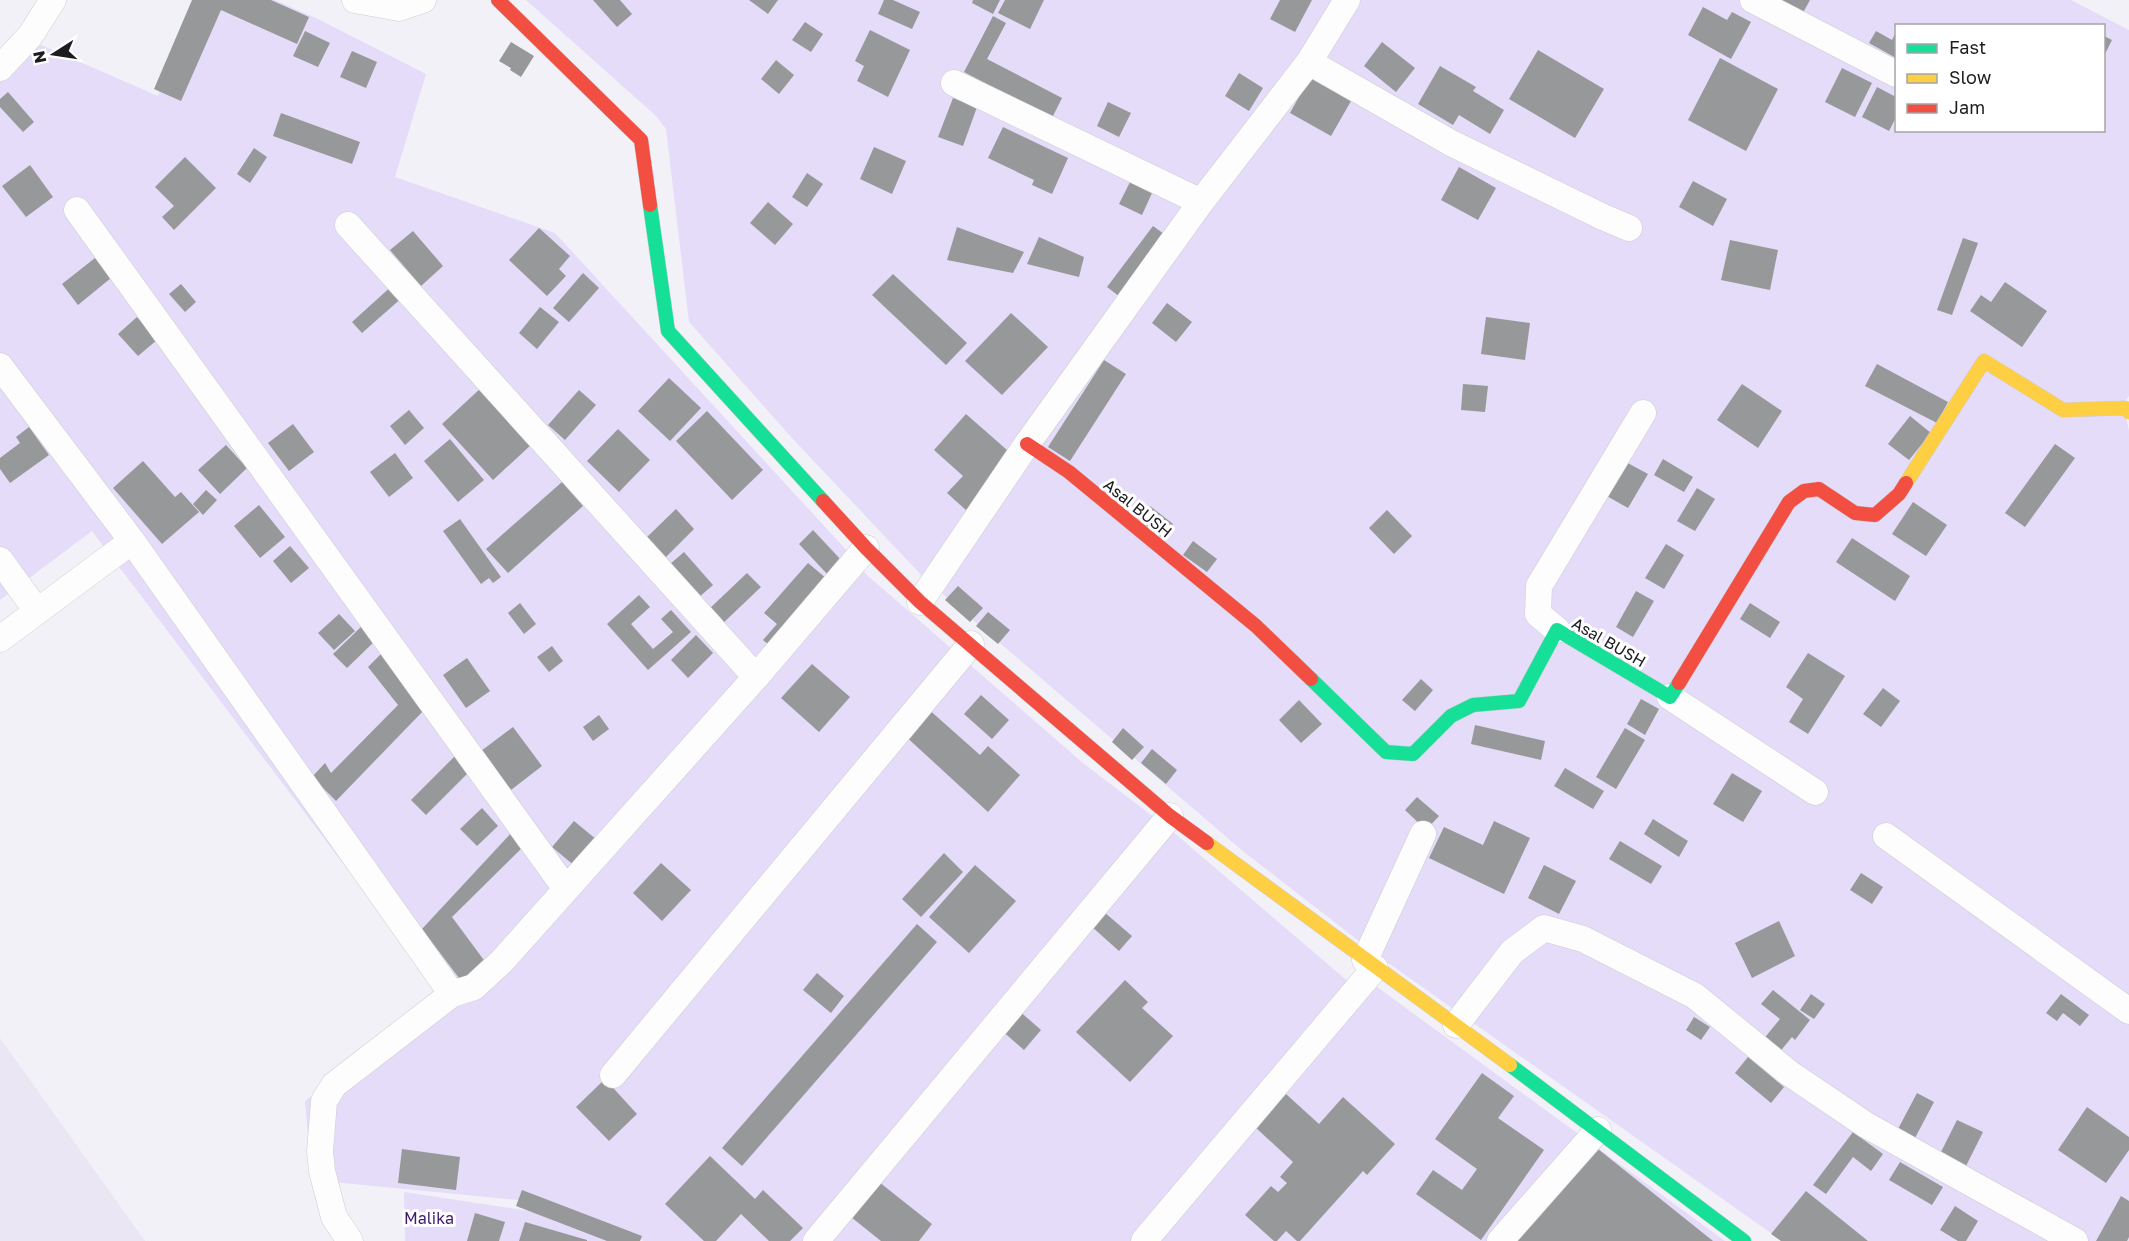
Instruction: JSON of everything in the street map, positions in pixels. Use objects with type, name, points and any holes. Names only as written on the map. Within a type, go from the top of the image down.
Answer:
[{"type":"street","points":[[0,68],[30,36],[53,0]]},
{"type":"street","points":[[355,0],[399,8],[423,0]]},
{"type":"street","points":[[498,0],[641,140],[668,331],[866,548],[920,602],[1170,816],[1598,1130],[1744,1241]]},
{"type":"street","points":[[920,602],[1028,444],[1201,202],[1309,62],[1347,0]]},
{"type":"street","points":[[1753,0],[1895,73]]},
{"type":"street","points":[[1309,62],[1451,144],[1603,218],[1629,228]]},
{"type":"street","points":[[954,83],[1201,202]]},
{"type":"street","points":[[77,210],[566,889]]},
{"type":"street","points":[[348,225],[756,677]]},
{"type":"street","points":[[1815,792],[1670,697],[1789,502],[1804,491],[1819,489],[1855,513],[1875,515],[1899,494],[1984,361],[2063,410],[2125,408],[2129,412]]},
{"type":"street","points":[[0,366],[132,541],[452,994]]},
{"type":"street","points":[[1557,630],[1538,614],[1539,586],[1643,413]]},
{"type":"street","name":"Asal BUSH","points":[[1028,444],[1069,472],[1256,626],[1386,752],[1413,754],[1451,716],[1473,705],[1519,701],[1557,630],[1670,697]]},
{"type":"street","points":[[0,639],[132,541]]},
{"type":"street","points":[[350,1241],[334,1217],[322,1171],[320,1151],[324,1101],[334,1085],[452,994],[474,987],[495,968],[756,677],[866,548]]},
{"type":"street","points":[[0,560],[37,611]]},
{"type":"street","points":[[613,1076],[971,644]]},
{"type":"street","points":[[816,1241],[1170,816]]},
{"type":"street","points":[[1144,1241],[1370,964],[1423,834]]},
{"type":"street","points":[[1886,836],[2129,1011]]},
{"type":"street","points":[[1456,1025],[1512,952],[1544,928],[1584,939],[1695,996],[1789,1073],[1866,1125],[2075,1241]]},
{"type":"street","points":[[1500,1241],[1598,1130]]},
{"type":"shaded area","points":[[0,1038],[145,1241],[0,1241]]},
{"type":"green space","points":[[194,0],[275,0],[318,19],[426,74],[395,177],[555,233],[867,575],[1083,763],[1172,831],[1365,996],[1373,984],[1725,1241],[644,1241],[538,1202],[312,1180],[305,1101],[447,1001],[92,531],[0,600],[0,69],[25,38],[158,96]]},
{"type":"green space","points":[[526,0],[2071,0],[2129,30],[2129,396],[2123,403],[2129,431],[2129,1241],[1782,1241],[1377,955],[1244,852],[924,578],[791,437],[689,322],[666,129],[656,116]]},
{"type":"green space","name":"Malika","points":[[404,1192],[530,1211],[618,1241],[405,1241]]},
{"type":"building","points":[[192,0],[271,0],[309,17],[297,44],[221,10],[181,101],[154,89]]},
{"type":"building","points":[[593,0],[620,0],[632,14],[617,27]]},
{"type":"building","points":[[749,0],[778,0],[768,14]]},
{"type":"building","points":[[884,0],[893,0],[920,12],[912,29],[878,14]]},
{"type":"building","points":[[973,0],[1000,0],[993,14],[972,3]]},
{"type":"building","points":[[1005,0],[1044,0],[1030,29],[998,13]]},
{"type":"building","points":[[1280,0],[1312,0],[1295,32],[1270,19]]},
{"type":"building","points":[[1761,0],[1810,0],[1799,20]]},
{"type":"building","points":[[1703,7],[1727,20],[1732,12],[1751,22],[1731,59],[1688,35]]},
{"type":"building","points":[[993,16],[1006,23],[987,59],[1062,98],[1052,118],[964,72]]},
{"type":"building","points":[[805,22],[823,34],[811,52],[792,40]]},
{"type":"building","points":[[870,30],[910,50],[888,97],[857,81],[864,66],[855,61]]},
{"type":"building","points":[[305,31],[330,43],[318,67],[293,56]]},
{"type":"building","points":[[1876,31],[1892,40],[1895,34],[1895,57],[1869,43]]},
{"type":"building","points":[[2105,36],[2112,40],[2105,54]]},
{"type":"building","points":[[511,42],[534,56],[521,77],[499,61]]},
{"type":"building","points":[[1382,42],[1415,68],[1396,92],[1364,66]]},
{"type":"building","points":[[1538,50],[1604,89],[1575,138],[1509,99]]},
{"type":"building","points":[[352,51],[377,62],[366,88],[340,77]]},
{"type":"building","points":[[1720,58],[1778,89],[1746,151],[1688,120]]},
{"type":"building","points":[[776,60],[794,75],[779,94],[761,79]]},
{"type":"building","points":[[1440,66],[1476,87],[1473,91],[1504,110],[1490,134],[1459,115],[1453,125],[1418,104]]},
{"type":"building","points":[[1842,68],[1872,83],[1855,117],[1825,102]]},
{"type":"building","points":[[1239,73],[1263,88],[1249,111],[1225,96]]},
{"type":"building","points":[[1310,77],[1351,101],[1331,136],[1290,113]]},
{"type":"building","points":[[1877,87],[1895,96],[1895,119],[1889,131],[1862,117]]},
{"type":"building","points":[[8,92],[34,122],[23,132],[0,107],[0,99]]},
{"type":"building","points":[[953,98],[977,107],[963,146],[938,137]]},
{"type":"building","points":[[1108,102],[1131,113],[1119,137],[1097,126]]},
{"type":"building","points":[[281,113],[360,142],[352,164],[273,136]]},
{"type":"building","points":[[1003,127],[1068,158],[1052,194],[1032,185],[1034,180],[988,158]]},
{"type":"building","points":[[874,147],[906,161],[892,194],[860,179]]},
{"type":"building","points":[[254,148],[267,157],[250,183],[237,174]]},
{"type":"building","points":[[185,157],[216,188],[174,230],[162,217],[174,206],[155,187]]},
{"type":"building","points":[[30,165],[53,197],[26,217],[2,186]]},
{"type":"building","points":[[1459,167],[1496,188],[1478,220],[1441,200]]},
{"type":"building","points":[[807,173],[823,184],[807,207],[792,197]]},
{"type":"building","points":[[1693,181],[1727,199],[1713,226],[1679,207]]},
{"type":"building","points":[[1130,182],[1152,193],[1142,215],[1119,204]]},
{"type":"building","points":[[768,202],[793,224],[775,245],[750,223]]},
{"type":"building","points":[[1153,226],[1171,239],[1124,300],[1107,287]]},
{"type":"building","points":[[957,227],[1024,252],[1013,273],[947,260]]},
{"type":"building","points":[[539,228],[570,256],[559,269],[566,276],[547,296],[509,260]]},
{"type":"building","points":[[413,231],[443,266],[421,286],[390,250]]},
{"type":"building","points":[[1039,237],[1084,257],[1079,277],[1027,264]]},
{"type":"building","points":[[1963,238],[1978,243],[1952,315],[1937,310]]},
{"type":"building","points":[[1730,240],[1778,250],[1770,290],[1721,280]]},
{"type":"building","points":[[95,258],[111,278],[78,305],[62,284]]},
{"type":"building","points":[[583,273],[599,288],[569,322],[553,308]]},
{"type":"building","points":[[893,274],[967,343],[946,365],[872,295]]},
{"type":"building","points":[[2005,282],[2047,311],[2022,347],[1970,311],[1981,295],[1991,302]]},
{"type":"building","points":[[181,284],[196,302],[185,312],[169,294]]},
{"type":"building","points":[[394,284],[404,296],[362,333],[352,322]]},
{"type":"building","points":[[1167,303],[1192,322],[1176,342],[1152,323]]},
{"type":"building","points":[[540,307],[559,322],[537,349],[519,333]]},
{"type":"building","points":[[1011,313],[1048,347],[1002,395],[965,361]]},
{"type":"building","points":[[137,317],[157,340],[138,356],[118,334]]},
{"type":"building","points":[[1486,317],[1530,323],[1525,360],[1481,354]]},
{"type":"building","points":[[1104,360],[1126,374],[1070,461],[1048,447]]},
{"type":"building","points":[[1877,364],[1948,402],[1937,423],[1865,386]]},
{"type":"building","points":[[669,378],[701,408],[670,441],[638,411]]},
{"type":"building","points":[[1463,384],[1488,386],[1485,412],[1461,410]]},
{"type":"building","points":[[1742,384],[1782,411],[1758,448],[1717,420]]},
{"type":"building","points":[[481,388],[532,444],[493,480],[442,424]]},
{"type":"building","points":[[579,390],[596,405],[565,440],[548,425]]},
{"type":"building","points":[[409,410],[424,428],[405,445],[390,426]]},
{"type":"building","points":[[707,411],[763,470],[732,500],[676,441]]},
{"type":"building","points":[[966,414],[1015,457],[967,511],[947,493],[963,476],[934,450]]},
{"type":"building","points":[[1910,416],[1931,433],[1909,460],[1888,444]]},
{"type":"building","points":[[293,424],[314,452],[289,471],[268,443]]},
{"type":"building","points":[[29,427],[49,455],[10,483],[0,469],[0,458],[20,443],[16,437]]},
{"type":"building","points":[[618,429],[650,460],[619,492],[587,461]]},
{"type":"building","points":[[450,439],[484,480],[458,502],[424,461]]},
{"type":"building","points":[[2055,444],[2075,458],[2025,527],[2005,513]]},
{"type":"building","points":[[226,445],[247,468],[220,494],[198,470]]},
{"type":"building","points":[[395,453],[413,478],[389,497],[370,472]]},
{"type":"building","points":[[1663,459],[1693,477],[1684,492],[1654,475]]},
{"type":"building","points":[[143,461],[175,497],[181,492],[199,512],[162,544],[113,488]]},
{"type":"building","points":[[1624,461],[1648,474],[1628,508],[1605,495]]},
{"type":"building","points":[[562,482],[583,506],[508,573],[486,549]]},
{"type":"building","points":[[1697,488],[1715,499],[1695,531],[1677,521]]},
{"type":"building","points":[[206,490],[217,500],[203,515],[193,504]]},
{"type":"building","points":[[1913,502],[1947,525],[1926,556],[1892,534]]},
{"type":"building","points":[[259,505],[285,537],[260,558],[234,526]]},
{"type":"building","points":[[1150,506],[1173,524],[1162,538],[1140,520]]},
{"type":"building","points":[[676,509],[694,529],[666,557],[647,537]]},
{"type":"building","points":[[1387,510],[1412,536],[1394,554],[1369,528]]},
{"type":"building","points":[[460,519],[501,577],[493,583],[489,578],[481,584],[443,531]]},
{"type":"building","points":[[813,530],[843,562],[829,576],[799,544]]},
{"type":"building","points":[[1852,538],[1910,576],[1895,601],[1836,562]]},
{"type":"building","points":[[1193,541],[1217,559],[1207,572],[1183,555]]},
{"type":"building","points":[[1666,544],[1684,555],[1664,589],[1645,578]]},
{"type":"building","points":[[290,546],[309,568],[291,583],[273,561]]},
{"type":"building","points":[[684,552],[713,585],[698,598],[669,565]]},
{"type":"building","points":[[808,563],[833,584],[775,650],[763,640],[777,624],[764,613]]},
{"type":"building","points":[[747,573],[761,587],[720,626],[707,611]]},
{"type":"building","points":[[958,586],[983,608],[970,622],[945,600]]},
{"type":"building","points":[[1636,591],[1654,601],[1633,637],[1616,627]]},
{"type":"building","points":[[639,595],[650,607],[631,624],[653,649],[673,632],[661,619],[671,610],[691,632],[648,670],[607,624]]},
{"type":"building","points":[[520,603],[536,624],[524,634],[508,613]]},
{"type":"building","points":[[1750,603],[1780,622],[1770,638],[1740,619]]},
{"type":"building","points":[[988,612],[1010,630],[998,644],[976,626]]},
{"type":"building","points":[[339,614],[355,631],[334,650],[318,633]]},
{"type":"building","points":[[363,625],[377,639],[347,668],[333,654]]},
{"type":"building","points":[[696,635],[713,653],[688,678],[671,660]]},
{"type":"building","points":[[552,646],[563,661],[549,672],[537,657]]},
{"type":"building","points":[[385,650],[426,708],[336,801],[312,777],[325,763],[331,773],[398,705],[368,667]]},
{"type":"building","points":[[1808,653],[1845,676],[1808,734],[1789,722],[1803,699],[1786,687]]},
{"type":"building","points":[[467,658],[490,691],[466,708],[443,675]]},
{"type":"building","points":[[812,664],[850,697],[819,732],[781,698]]},
{"type":"building","points":[[1421,679],[1433,690],[1415,711],[1402,700]]},
{"type":"building","points":[[1883,688],[1900,701],[1881,727],[1863,714]]},
{"type":"building","points":[[981,695],[1009,720],[992,739],[964,714]]},
{"type":"building","points":[[1641,699],[1659,709],[1645,735],[1627,724]]},
{"type":"building","points":[[1299,700],[1322,724],[1301,743],[1279,720]]},
{"type":"building","points":[[926,707],[980,755],[988,746],[1020,775],[988,812],[902,733]]},
{"type":"building","points":[[599,715],[609,729],[593,741],[583,727]]},
{"type":"building","points":[[1475,725],[1545,741],[1541,760],[1471,744]]},
{"type":"building","points":[[513,727],[542,766],[507,793],[477,754]]},
{"type":"building","points":[[1123,728],[1144,747],[1132,760],[1112,742]]},
{"type":"building","points":[[1625,728],[1645,740],[1616,789],[1596,777]]},
{"type":"building","points":[[1152,749],[1177,770],[1166,784],[1141,763]]},
{"type":"building","points":[[455,756],[470,771],[426,815],[411,800]]},
{"type":"building","points":[[1565,768],[1604,791],[1593,809],[1554,786]]},
{"type":"building","points":[[1732,773],[1762,791],[1743,822],[1713,804]]},
{"type":"building","points":[[1417,797],[1439,816],[1426,830],[1405,810]]},
{"type":"building","points":[[482,808],[498,826],[477,846],[460,829]]},
{"type":"building","points":[[1653,819],[1688,841],[1679,857],[1644,834]]},
{"type":"building","points":[[574,821],[597,840],[576,867],[552,847]]},
{"type":"building","points":[[1494,821],[1530,838],[1504,894],[1429,858],[1444,827],[1483,845]]},
{"type":"building","points":[[512,832],[523,847],[452,917],[489,967],[465,986],[422,929]]},
{"type":"building","points":[[1620,841],[1662,866],[1651,884],[1609,859]]},
{"type":"building","points":[[944,853],[963,872],[921,917],[902,899]]},
{"type":"building","points":[[661,863],[691,890],[662,921],[633,893]]},
{"type":"building","points":[[975,865],[1016,901],[969,953],[929,917]]},
{"type":"building","points":[[1544,865],[1576,881],[1559,914],[1528,898]]},
{"type":"building","points":[[1861,873],[1883,887],[1872,904],[1850,890]]},
{"type":"building","points":[[1104,912],[1132,936],[1119,951],[1091,926]]},
{"type":"building","points":[[1779,921],[1795,956],[1752,978],[1735,943]]},
{"type":"building","points":[[917,924],[937,942],[742,1166],[722,1148]]},
{"type":"building","points":[[817,973],[844,996],[831,1013],[803,990]]},
{"type":"building","points":[[1125,980],[1148,1002],[1142,1008],[1173,1036],[1130,1082],[1076,1032]]},
{"type":"building","points":[[1773,990],[1810,1020],[1795,1040],[1792,1037],[1778,1054],[1762,1041],[1780,1019],[1761,1004]]},
{"type":"building","points":[[1811,994],[1825,1004],[1814,1019],[1800,1010]]},
{"type":"building","points":[[2061,994],[2089,1015],[2080,1026],[2063,1013],[2057,1021],[2046,1013]]},
{"type":"building","points":[[1017,1009],[1041,1030],[1024,1050],[1000,1029]]},
{"type":"building","points":[[1694,1017],[1710,1027],[1701,1040],[1686,1030]]},
{"type":"building","points":[[1748,1057],[1784,1087],[1771,1103],[1735,1073]]},
{"type":"building","points":[[1482,1073],[1514,1096],[1498,1118],[1544,1150],[1481,1240],[1416,1194],[1433,1170],[1462,1190],[1477,1169],[1435,1139]]},
{"type":"building","points":[[605,1079],[637,1114],[609,1141],[576,1107]]},
{"type":"building","points":[[1917,1093],[1934,1102],[1915,1138],[1898,1129]]},
{"type":"building","points":[[1286,1094],[1319,1124],[1343,1097],[1395,1144],[1367,1175],[1363,1171],[1300,1241],[1286,1231],[1277,1241],[1274,1241],[1245,1215],[1271,1186],[1278,1192],[1287,1183],[1280,1177],[1293,1162],[1255,1127]]},
{"type":"building","points":[[2087,1107],[2129,1137],[2129,1150],[2106,1183],[2058,1150]]},
{"type":"building","points":[[1957,1120],[1983,1132],[1966,1166],[1940,1154]]},
{"type":"building","points":[[1853,1132],[1883,1154],[1871,1171],[1853,1157],[1826,1194],[1813,1185]]},
{"type":"building","points":[[1593,1145],[1713,1241],[1517,1241]]},
{"type":"building","points":[[402,1149],[460,1157],[456,1190],[398,1183]]},
{"type":"building","points":[[710,1156],[755,1199],[763,1190],[803,1228],[790,1241],[769,1241],[741,1214],[716,1241],[704,1241],[665,1204]]},
{"type":"building","points":[[1900,1162],[1943,1187],[1932,1205],[1889,1180]]},
{"type":"building","points":[[874,1178],[932,1224],[919,1241],[881,1241],[846,1213]]},
{"type":"building","points":[[522,1190],[642,1236],[640,1241],[607,1241],[516,1206]]},
{"type":"building","points":[[1806,1191],[1868,1241],[1781,1241],[1771,1234]]},
{"type":"building","points":[[2121,1196],[2129,1201],[2127,1241],[2096,1241]]},
{"type":"building","points":[[1955,1206],[1978,1221],[1966,1241],[1958,1241],[1940,1230]]},
{"type":"building","points":[[475,1213],[505,1222],[499,1241],[467,1241]]},
{"type":"building","points":[[525,1222],[587,1240],[587,1241],[519,1241]]},
{"type":"traffic: fast","points":[[650,205],[668,331],[823,501]]},
{"type":"traffic: fast","points":[[1311,679],[1386,752],[1413,754],[1451,716],[1473,705],[1519,701],[1557,630],[1670,697],[1679,683]]},
{"type":"traffic: fast","points":[[1510,1065],[1744,1241]]},
{"type":"traffic: slow","points":[[1906,483],[1984,361],[2063,410],[2125,408],[2129,412]]},
{"type":"traffic: slow","points":[[1207,843],[1510,1065]]},
{"type":"traffic: jam","points":[[498,0],[641,140],[650,205]]},
{"type":"traffic: jam","points":[[1027,444],[1069,472],[1256,626],[1311,679]]},
{"type":"traffic: jam","points":[[1679,683],[1789,502],[1804,491],[1819,489],[1855,513],[1875,515],[1899,494],[1906,483]]},
{"type":"traffic: jam","points":[[823,501],[920,602],[1170,816],[1207,843]]}]
